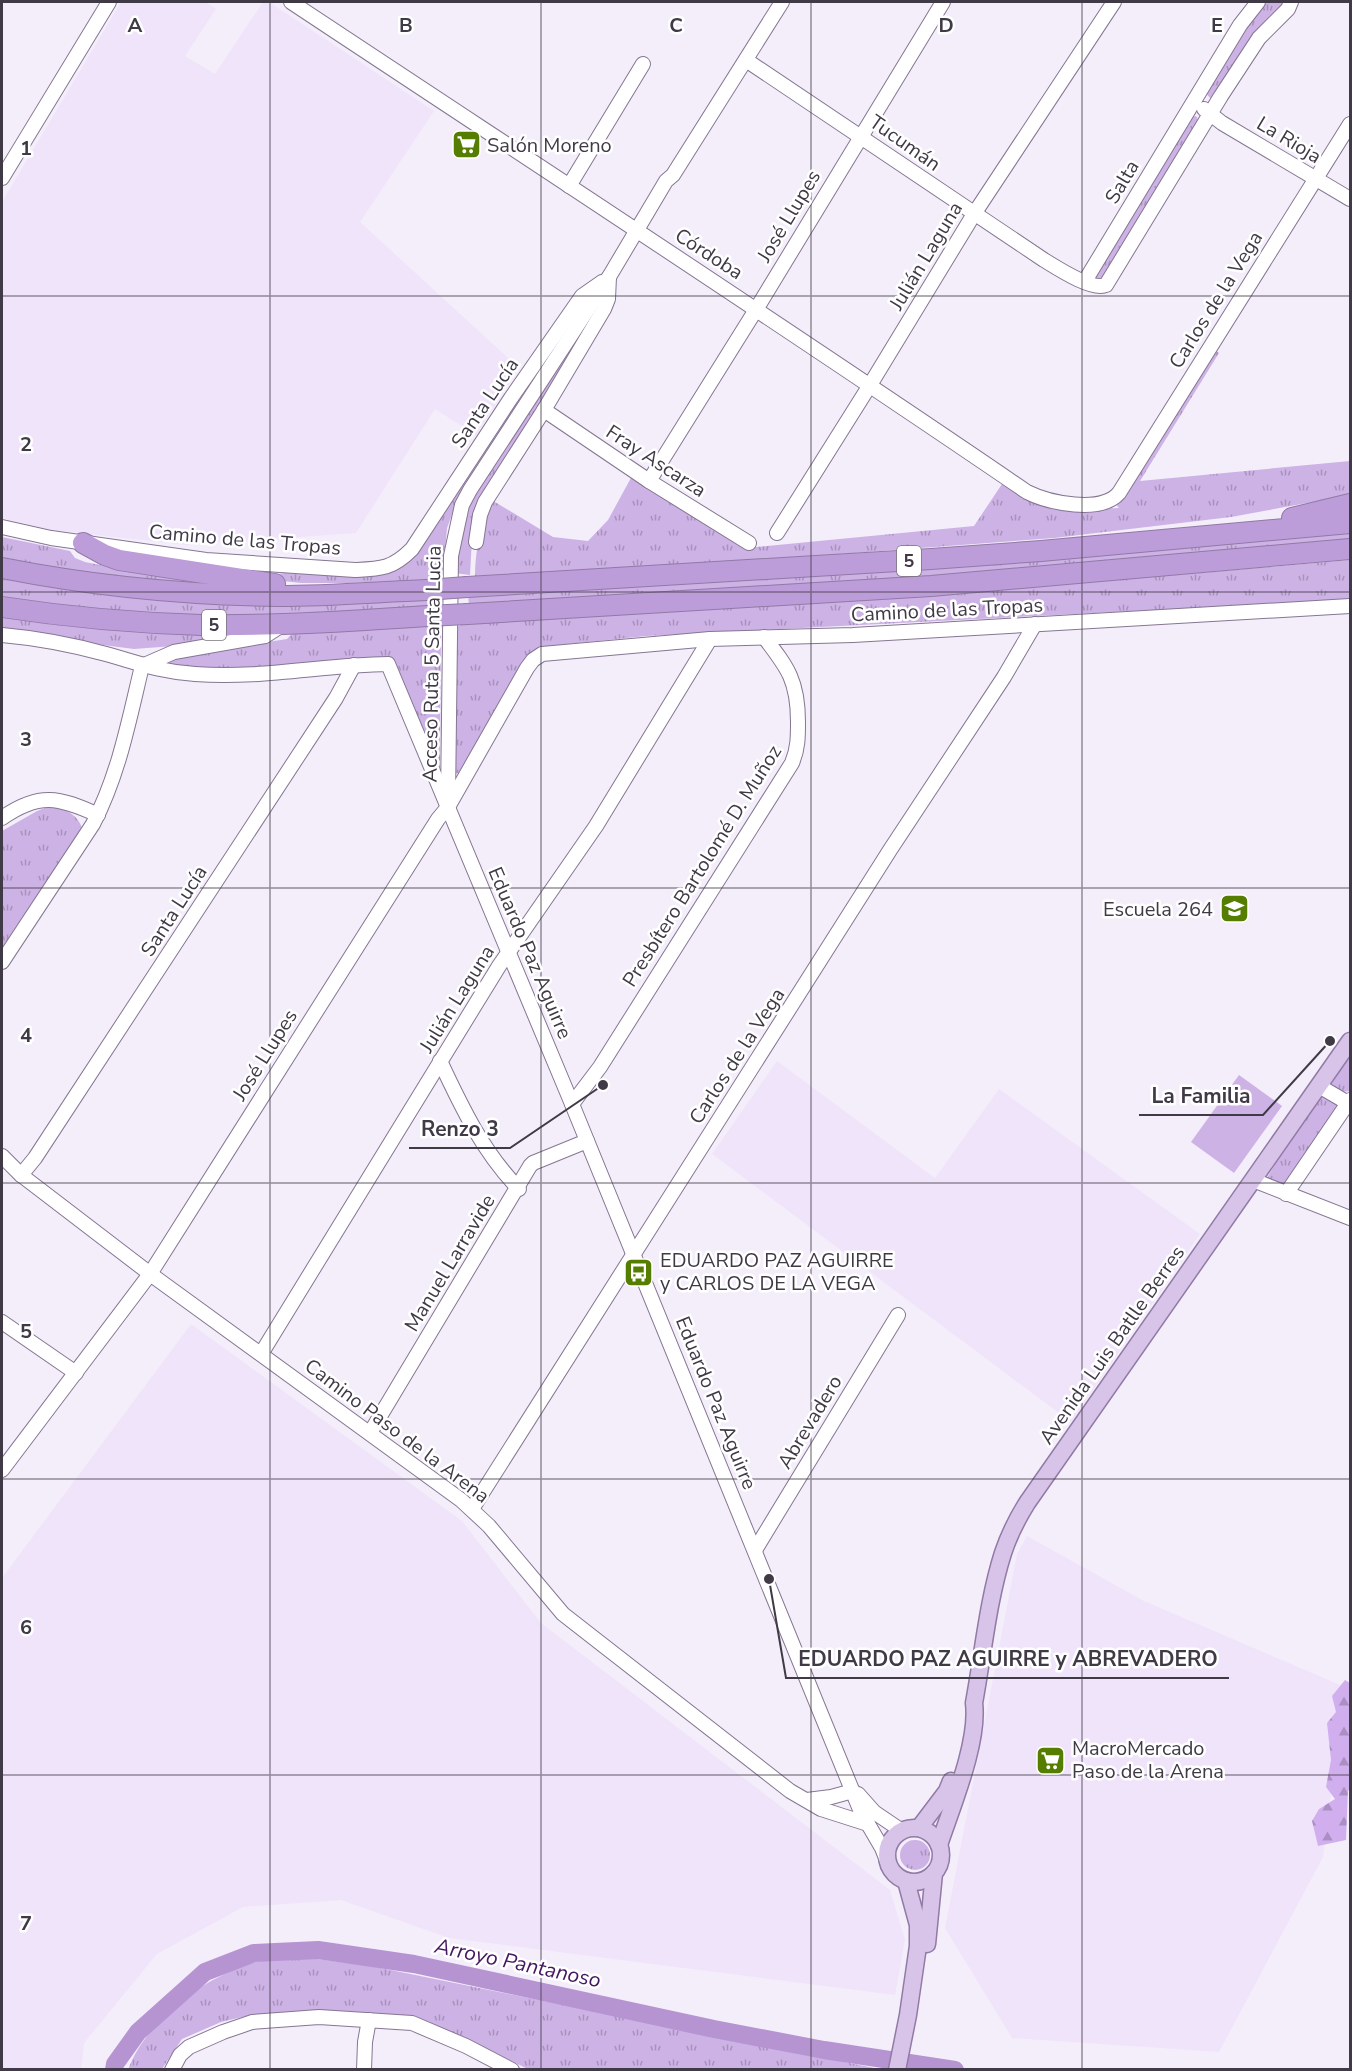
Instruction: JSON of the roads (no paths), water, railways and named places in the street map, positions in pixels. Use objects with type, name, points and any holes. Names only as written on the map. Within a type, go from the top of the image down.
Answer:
[{"type":"highway","points":[[1219,534],[1350,504]]},
{"type":"highway","name":"5","points":[[2,568],[73,580],[168,591],[269,595],[336,594],[900,562],[1350,523]]},
{"type":"highway","points":[[83,543],[119,560],[253,582],[322,589],[336,594]]},
{"type":"highway","name":"5","points":[[2,607],[73,616],[200,625],[285,624],[931,586],[1346,551]]},
{"type":"main road","name":"Avenida Luis Batlle Berres","points":[[939,1845],[966,1765],[975,1713],[974,1703],[1002,1554],[1012,1528],[1027,1503],[1350,1041]]},
{"type":"main road","name":"Avenida Luis Batlle Berres","points":[[920,1828],[947,1791],[958,1761],[969,1711],[974,1703]]},
{"type":"main road","points":[[907,2022],[916,1997],[926,1947],[934,1873],[941,1860],[939,1845],[934,1837],[920,1828],[902,1831],[891,1841],[887,1855],[892,1871],[906,1881],[921,1881],[934,1873]]},
{"type":"main road","points":[[897,2070],[907,2022],[918,1946],[918,1925],[906,1881]]},
{"type":"street","points":[[2,178],[109,2]]},
{"type":"street","name":"Córdoba","points":[[291,2],[650,240],[757,308],[1027,492],[1041,499],[1099,505],[1106,504],[1115,498]]},
{"type":"street","name":"Santa Lucía","points":[[617,264],[636,247],[650,240],[646,233],[646,223],[782,2]]},
{"type":"street","name":"José Llupes","points":[[649,481],[943,2]]},
{"type":"street","name":"Julián Laguna","points":[[777,533],[974,214],[1112,2]]},
{"type":"street","name":"Salta","points":[[1085,281],[1240,25],[1258,2]]},
{"type":"street","name":"Salta","points":[[1106,285],[1210,113],[1259,38],[1288,9],[1291,2]]},
{"type":"street","name":"Tucumán","points":[[746,60],[1044,260],[1072,277],[1098,287],[1106,285]]},
{"type":"street","points":[[569,186],[643,64]]},
{"type":"street","points":[[1193,103],[1210,113]]},
{"type":"street","name":"La Rioja","points":[[1210,113],[1222,123],[1350,199]]},
{"type":"street","name":"Carlos de la Vega","points":[[1115,498],[1350,124]]},
{"type":"street","name":"Santa Lucía","points":[[402,559],[430,522],[511,398],[582,296],[609,277],[666,181],[674,175]]},
{"type":"street","name":"Santa Lucía","points":[[476,542],[480,515],[485,502],[544,411],[604,309],[608,299],[609,277]]},
{"type":"street","name":"Acceso Ruta 5 Santa Lucia","points":[[448,807],[451,556],[462,506],[470,490],[609,277]]},
{"type":"street","name":"Fray Ascarza","points":[[544,411],[748,543]]},
{"type":"street","name":"Camino de las Tropas","points":[[2,527],[83,543],[206,560],[355,570],[379,569],[402,559]]},
{"type":"street","name":"Camino de las Tropas","points":[[547,652],[710,639],[853,635],[1350,606]]},
{"type":"street","points":[[142,666],[174,651],[265,636],[285,624]]},
{"type":"street","name":"Carlos de la Vega","points":[[472,1509],[890,850],[1004,677],[1035,624]]},
{"type":"street","name":"Presbítero Bartolomé D. Muñoz","points":[[572,1104],[606,1057],[792,763],[798,748],[798,703],[794,682],[781,659],[764,637]]},
{"type":"street","points":[[3,639],[104,654],[142,666],[194,674],[246,675],[354,665]]},
{"type":"street","name":"Julián Laguna","points":[[261,1354],[499,966],[596,826],[710,639]]},
{"type":"street","name":"José Llupes","points":[[2,1470],[150,1274],[438,819],[448,807],[527,668],[533,660],[547,652]]},
{"type":"street","name":"Eduardo Paz Aguirre","points":[[354,665],[388,664],[634,1253],[854,1791]]},
{"type":"street","name":"Santa Lucía","points":[[21,1175],[35,1158],[297,758],[336,698],[354,665]]},
{"type":"street","points":[[2,962],[98,815],[118,763],[142,666]]},
{"type":"street","points":[[2,818],[24,806],[46,799],[62,800],[98,815]]},
{"type":"street","points":[[440,1061],[483,1145],[502,1172],[519,1189]]},
{"type":"street","points":[[1286,1194],[1349,1101],[1319,1086]]},
{"type":"street","name":"Manuel Larravide","points":[[370,1433],[533,1163],[587,1141]]},
{"type":"street","name":"Camino Paso de la Arena","points":[[2,1156],[21,1175],[150,1274],[472,1509],[563,1614],[790,1791],[821,1809],[868,1824]]},
{"type":"street","points":[[1253,1180],[1350,1218]]},
{"type":"street","name":"Abrevadero","points":[[755,1550],[898,1315]]},
{"type":"street","points":[[2,1322],[76,1373]]},
{"type":"street","points":[[807,1800],[854,1791]]},
{"type":"street","points":[[854,1791],[871,1810],[902,1831]]},
{"type":"street","points":[[854,1791],[888,1863]]},
{"type":"street","points":[[172,2070],[180,2055],[189,2047],[213,2036],[252,2022],[319,2017],[412,2023],[449,2038],[512,2070]]},
{"type":"street","points":[[364,2070],[369,2020]]},
{"type":"waterway","name":"Arroyo Pantanoso","points":[[114,2070],[115,2064],[138,2032],[205,1972],[254,1953],[318,1950],[414,1964],[714,2029],[824,2050],[955,2070]]},
{"type":"place","name":"Salón Moreno","points":[[466,145]]},
{"type":"place","name":"Escuela 264","points":[[1234,909]]},
{"type":"place","name":"La Familia","points":[[1330,1041]]},
{"type":"place","name":"Renzo 3","points":[[603,1085]]},
{"type":"place","name":"EDUARDO PAZ AGUIRRE y CARLOS DE LA VEGA","points":[[639,1272]]},
{"type":"place","name":"EDUARDO PAZ AGUIRRE y ABREVADERO","points":[[769,1579]]},
{"type":"place","name":"MacroMercado Paso de la Arena","points":[[1051,1760]]}]
